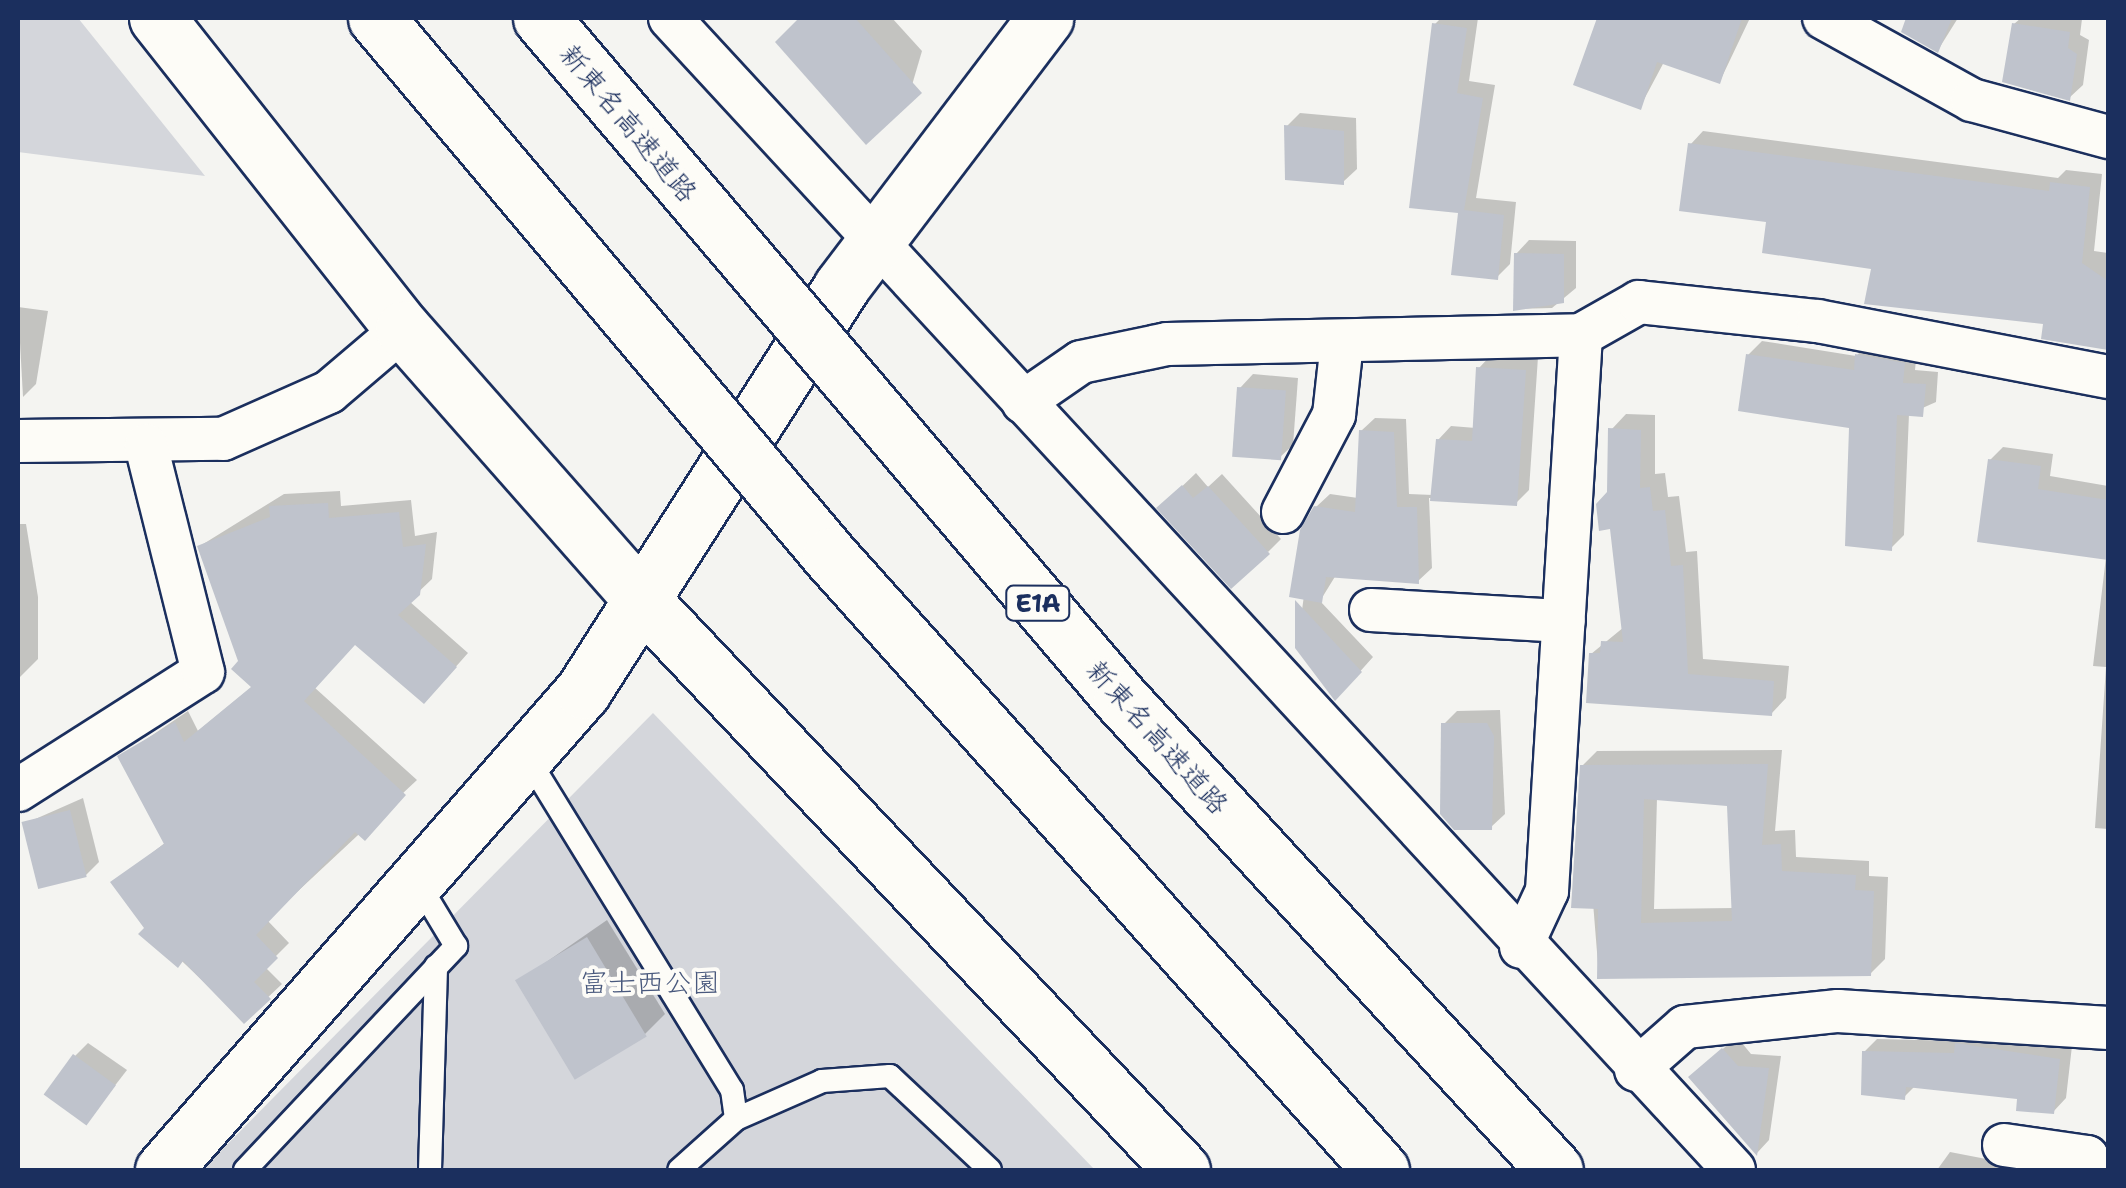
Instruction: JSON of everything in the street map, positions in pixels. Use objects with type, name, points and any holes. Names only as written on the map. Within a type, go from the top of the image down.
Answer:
[{"type":"main road","points":[[157,18],[403,329],[642,600],[1182,1170]]},
{"type":"main road","points":[[376,18],[830,556],[1381,1170]]},
{"type":"main road","name":"新東名高速道路","points":[[541,18],[1122,700],[1555,1170]]},
{"type":"main road","points":[[163,1170],[526,757],[642,600],[841,286],[879,245],[1045,18]]},
{"type":"street","points":[[670,18],[1520,947],[1734,1170]]},
{"type":"street","points":[[1824,18],[1972,100],[2108,137]]},
{"type":"street","points":[[1023,402],[1081,362],[1166,344],[1581,335],[1639,302],[1818,321],[2108,377]]},
{"type":"street","points":[[18,441],[146,445],[274,424],[403,329]]},
{"type":"street","points":[[1520,947],[1547,890],[1581,335]]},
{"type":"street","points":[[1283,512],[1334,415],[1342,343]]},
{"type":"street","points":[[18,790],[203,672],[146,445]]},
{"type":"street","points":[[1371,610],[1564,621]]},
{"type":"street","points":[[1636,1070],[1685,1027],[1838,1011],[2108,1028]]},
{"type":"street","points":[[2004,1145],[2087,1157],[2094,1170]]},
{"type":"lane","points":[[526,757],[732,1090],[736,1119]]},
{"type":"lane","points":[[245,1170],[456,946],[418,883]]},
{"type":"lane","points":[[430,1170],[436,966]]},
{"type":"lane","points":[[678,1170],[736,1119],[822,1081],[890,1076],[990,1170]]},
{"type":"green space","points":[[18,18],[78,18],[205,176],[18,152]]},
{"type":"green space","name":"富士西公園","points":[[653,713],[1095,1170],[202,1170]]},
{"type":"building","points":[[799,18],[855,18],[922,93],[866,145],[775,42]]},
{"type":"building","points":[[1597,18],[1742,18],[1720,84],[1657,62],[1641,110],[1573,85]]},
{"type":"building","points":[[1906,18],[1952,18],[1938,53],[1901,32]]},
{"type":"building","points":[[1432,23],[1467,28],[1457,93],[1483,98],[1464,210],[1504,215],[1498,280],[1451,275],[1458,213],[1409,208]]},
{"type":"building","points":[[2012,23],[2070,32],[2068,48],[2077,54],[2070,101],[2002,82]]},
{"type":"building","points":[[1284,125],[1344,131],[1344,185],[1285,180]]},
{"type":"building","points":[[1688,143],[2049,191],[2050,182],[2090,187],[2082,263],[2108,281],[2108,350],[2041,339],[2043,324],[1864,304],[1871,269],[1762,253],[1766,222],[1679,211]]},
{"type":"building","points":[[1514,253],[1564,254],[1564,303],[1513,311]]},
{"type":"building","points":[[1746,354],[1854,370],[1855,354],[1905,363],[1903,383],[1926,384],[1923,417],[1897,415],[1892,551],[1845,546],[1849,428],[1738,411]]},
{"type":"building","points":[[1476,367],[1526,370],[1517,506],[1430,501],[1436,439],[1472,441]]},
{"type":"building","points":[[1237,387],[1286,390],[1281,460],[1232,457]]},
{"type":"building","points":[[1608,428],[1641,430],[1640,488],[1650,487],[1653,511],[1665,510],[1671,566],[1683,565],[1688,674],[1774,681],[1772,716],[1586,703],[1589,653],[1600,653],[1601,641],[1623,642],[1610,529],[1599,531],[1596,504],[1607,492]]},
{"type":"building","points":[[1359,430],[1394,432],[1397,507],[1417,507],[1419,584],[1326,577],[1322,603],[1289,597],[1300,530],[1314,506],[1355,512]]},
{"type":"building","points":[[1988,459],[2041,466],[2038,489],[2108,500],[2108,560],[1977,542]]},
{"type":"building","points":[[1182,485],[1193,498],[1208,486],[1270,554],[1231,589],[1156,508]]},
{"type":"building","points":[[328,503],[329,518],[399,512],[403,547],[426,544],[420,595],[398,615],[457,667],[424,704],[355,645],[304,701],[406,795],[365,841],[355,832],[256,935],[278,958],[254,982],[271,999],[244,1024],[183,961],[178,968],[138,934],[144,928],[110,882],[164,844],[117,756],[175,722],[184,742],[251,687],[231,669],[238,661],[197,546],[270,517],[269,506]]},
{"type":"building","points":[[1295,600],[1362,672],[1335,701],[1295,648]]},
{"type":"building","points":[[1441,723],[1487,723],[1494,736],[1492,830],[1454,830],[1440,814]]},
{"type":"building","points":[[1768,764],[1762,845],[1781,844],[1782,871],[1856,875],[1855,890],[1874,891],[1871,976],[1597,979],[1598,909],[1571,908],[1580,765]],"holes":[[[1644,799],[1727,806],[1732,921],[1641,923]]]},
{"type":"building","points":[[70,810],[87,877],[38,889],[21,822]]},
{"type":"building","points":[[587,937],[647,1036],[575,1080],[515,980]]},
{"type":"building","points":[[1955,1043],[2060,1059],[2054,1114],[2016,1111],[2017,1099],[1906,1087],[1905,1100],[1861,1095],[1862,1051],[1954,1053]]},
{"type":"building","points":[[1722,1048],[1738,1066],[1769,1068],[1757,1156],[1688,1077]]},
{"type":"building","points":[[73,1054],[116,1085],[86,1126],[44,1094]]}]
